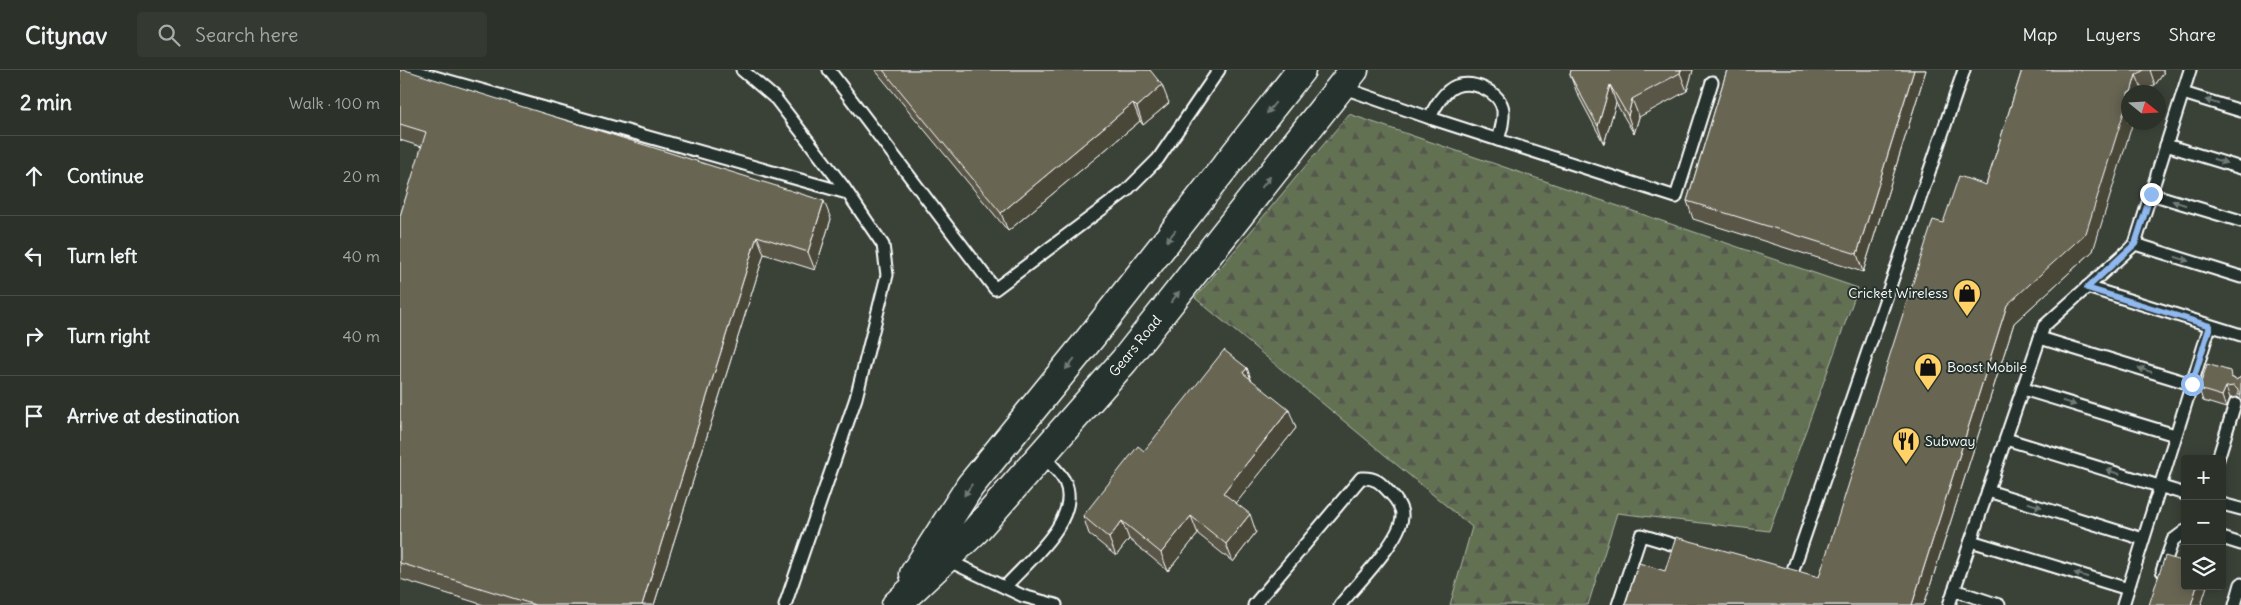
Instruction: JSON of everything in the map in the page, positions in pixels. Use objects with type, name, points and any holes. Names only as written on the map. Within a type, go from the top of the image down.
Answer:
[{"type":"street","name":"Gears Road","points":[[895,605],[970,486],[1092,336],[1301,70]]},
{"type":"street","points":[[1313,70],[1348,78]]},
{"type":"street","name":"Gears Road","points":[[895,605],[975,532],[1124,361],[1348,78]]},
{"type":"street","points":[[1092,336],[1124,361]]},
{"type":"lane","points":[[410,70],[847,193]]},
{"type":"lane","points":[[742,70],[776,99],[847,193],[883,245],[887,275],[856,398],[785,605]]},
{"type":"lane","points":[[829,70],[994,288],[1126,191],[1158,159],[1220,70]]},
{"type":"lane","points":[[1771,574],[1790,579],[1964,70]]},
{"type":"lane","points":[[1949,605],[2044,326],[2135,244],[2190,70]]},
{"type":"lane","points":[[1348,78],[1430,118],[1676,197],[1712,82]]},
{"type":"lane","points":[[1430,118],[1433,109],[1456,86],[1466,85],[1481,88],[1490,91],[1499,99],[1503,109],[1503,122],[1498,140]]},
{"type":"lane","points":[[2183,93],[2241,111]]},
{"type":"lane","points":[[2166,145],[2241,168]]},
{"type":"lane","points":[[2151,194],[2241,221]]},
{"type":"lane","points":[[2135,244],[2241,277]]},
{"type":"lane","points":[[2087,288],[2241,335]]},
{"type":"lane","points":[[2123,605],[2210,326]]},
{"type":"lane","points":[[2040,338],[2192,384]]},
{"type":"lane","points":[[2023,389],[2175,435]]},
{"type":"lane","points":[[2219,455],[2235,404]]},
{"type":"lane","points":[[2006,439],[2181,493]]},
{"type":"lane","points":[[1005,587],[1060,526],[1065,514],[1068,496],[1064,481],[1042,454]]},
{"type":"lane","points":[[1254,605],[1361,478],[1369,477],[1378,480],[1394,496],[1402,515],[1399,528],[1390,543],[1340,605]]},
{"type":"lane","points":[[1988,491],[2143,539]]},
{"type":"lane","points":[[2226,505],[2241,509]]},
{"type":"lane","points":[[2157,586],[2173,540],[2181,534]]},
{"type":"lane","points":[[1618,605],[1641,535],[1696,552]]},
{"type":"lane","points":[[2226,539],[2241,544]]},
{"type":"lane","points":[[1971,541],[2128,589]]},
{"type":"lane","points":[[945,560],[1023,596],[1056,605]]},
{"type":"lane","points":[[2235,605],[2241,584]]},
{"type":"lane","points":[[1954,590],[1999,605]]},
{"type":"green space","points":[[1349,114],[1858,288],[1769,531],[1617,513],[1588,605],[1450,605],[1472,527],[1195,298]]},
{"type":"building","points":[[400,70],[824,201],[808,252],[757,236],[642,605],[535,605],[400,563],[400,216],[426,132],[400,124]]},
{"type":"building","points":[[883,70],[1150,70],[1162,85],[1137,107],[1133,103],[1001,213]]},
{"type":"building","points":[[1571,70],[1681,70],[1680,73],[1632,99],[1628,116],[1610,85],[1598,126],[1570,75]]},
{"type":"building","points":[[1727,70],[1914,70],[1857,254],[1687,201]]},
{"type":"building","points":[[2022,70],[2144,70],[2136,75],[2133,85],[2121,85],[2121,121],[2086,233],[2007,305],[1912,605],[1625,605],[1639,563],[1665,571],[1676,537],[1819,577],[1933,220],[1943,223],[1959,176],[1986,185]]},
{"type":"building","points":[[1224,350],[1247,368],[1243,373],[1289,410],[1223,493],[1250,514],[1226,544],[1191,516],[1161,553],[1122,521],[1109,538],[1083,516],[1138,446],[1144,451]]},
{"type":"building","points":[[2207,364],[2230,371],[2231,377],[2236,380],[2241,377],[2241,395],[2238,395],[2238,390],[2234,386],[2226,387],[2222,396],[2199,389]]},
{"type":"building","points":[[2165,556],[2181,561],[2181,590],[2196,590],[2191,605],[2149,605]]},
{"type":"place","name":"Cricket Wireless","points":[[1967,317]]},
{"type":"place","name":"Boost Mobile","points":[[1928,391]]},
{"type":"place","name":"Subway","points":[[1906,465]]},
{"type":"route","points":[[2151,194],[2135,244],[2087,288],[2210,326],[2192,384]]}]
